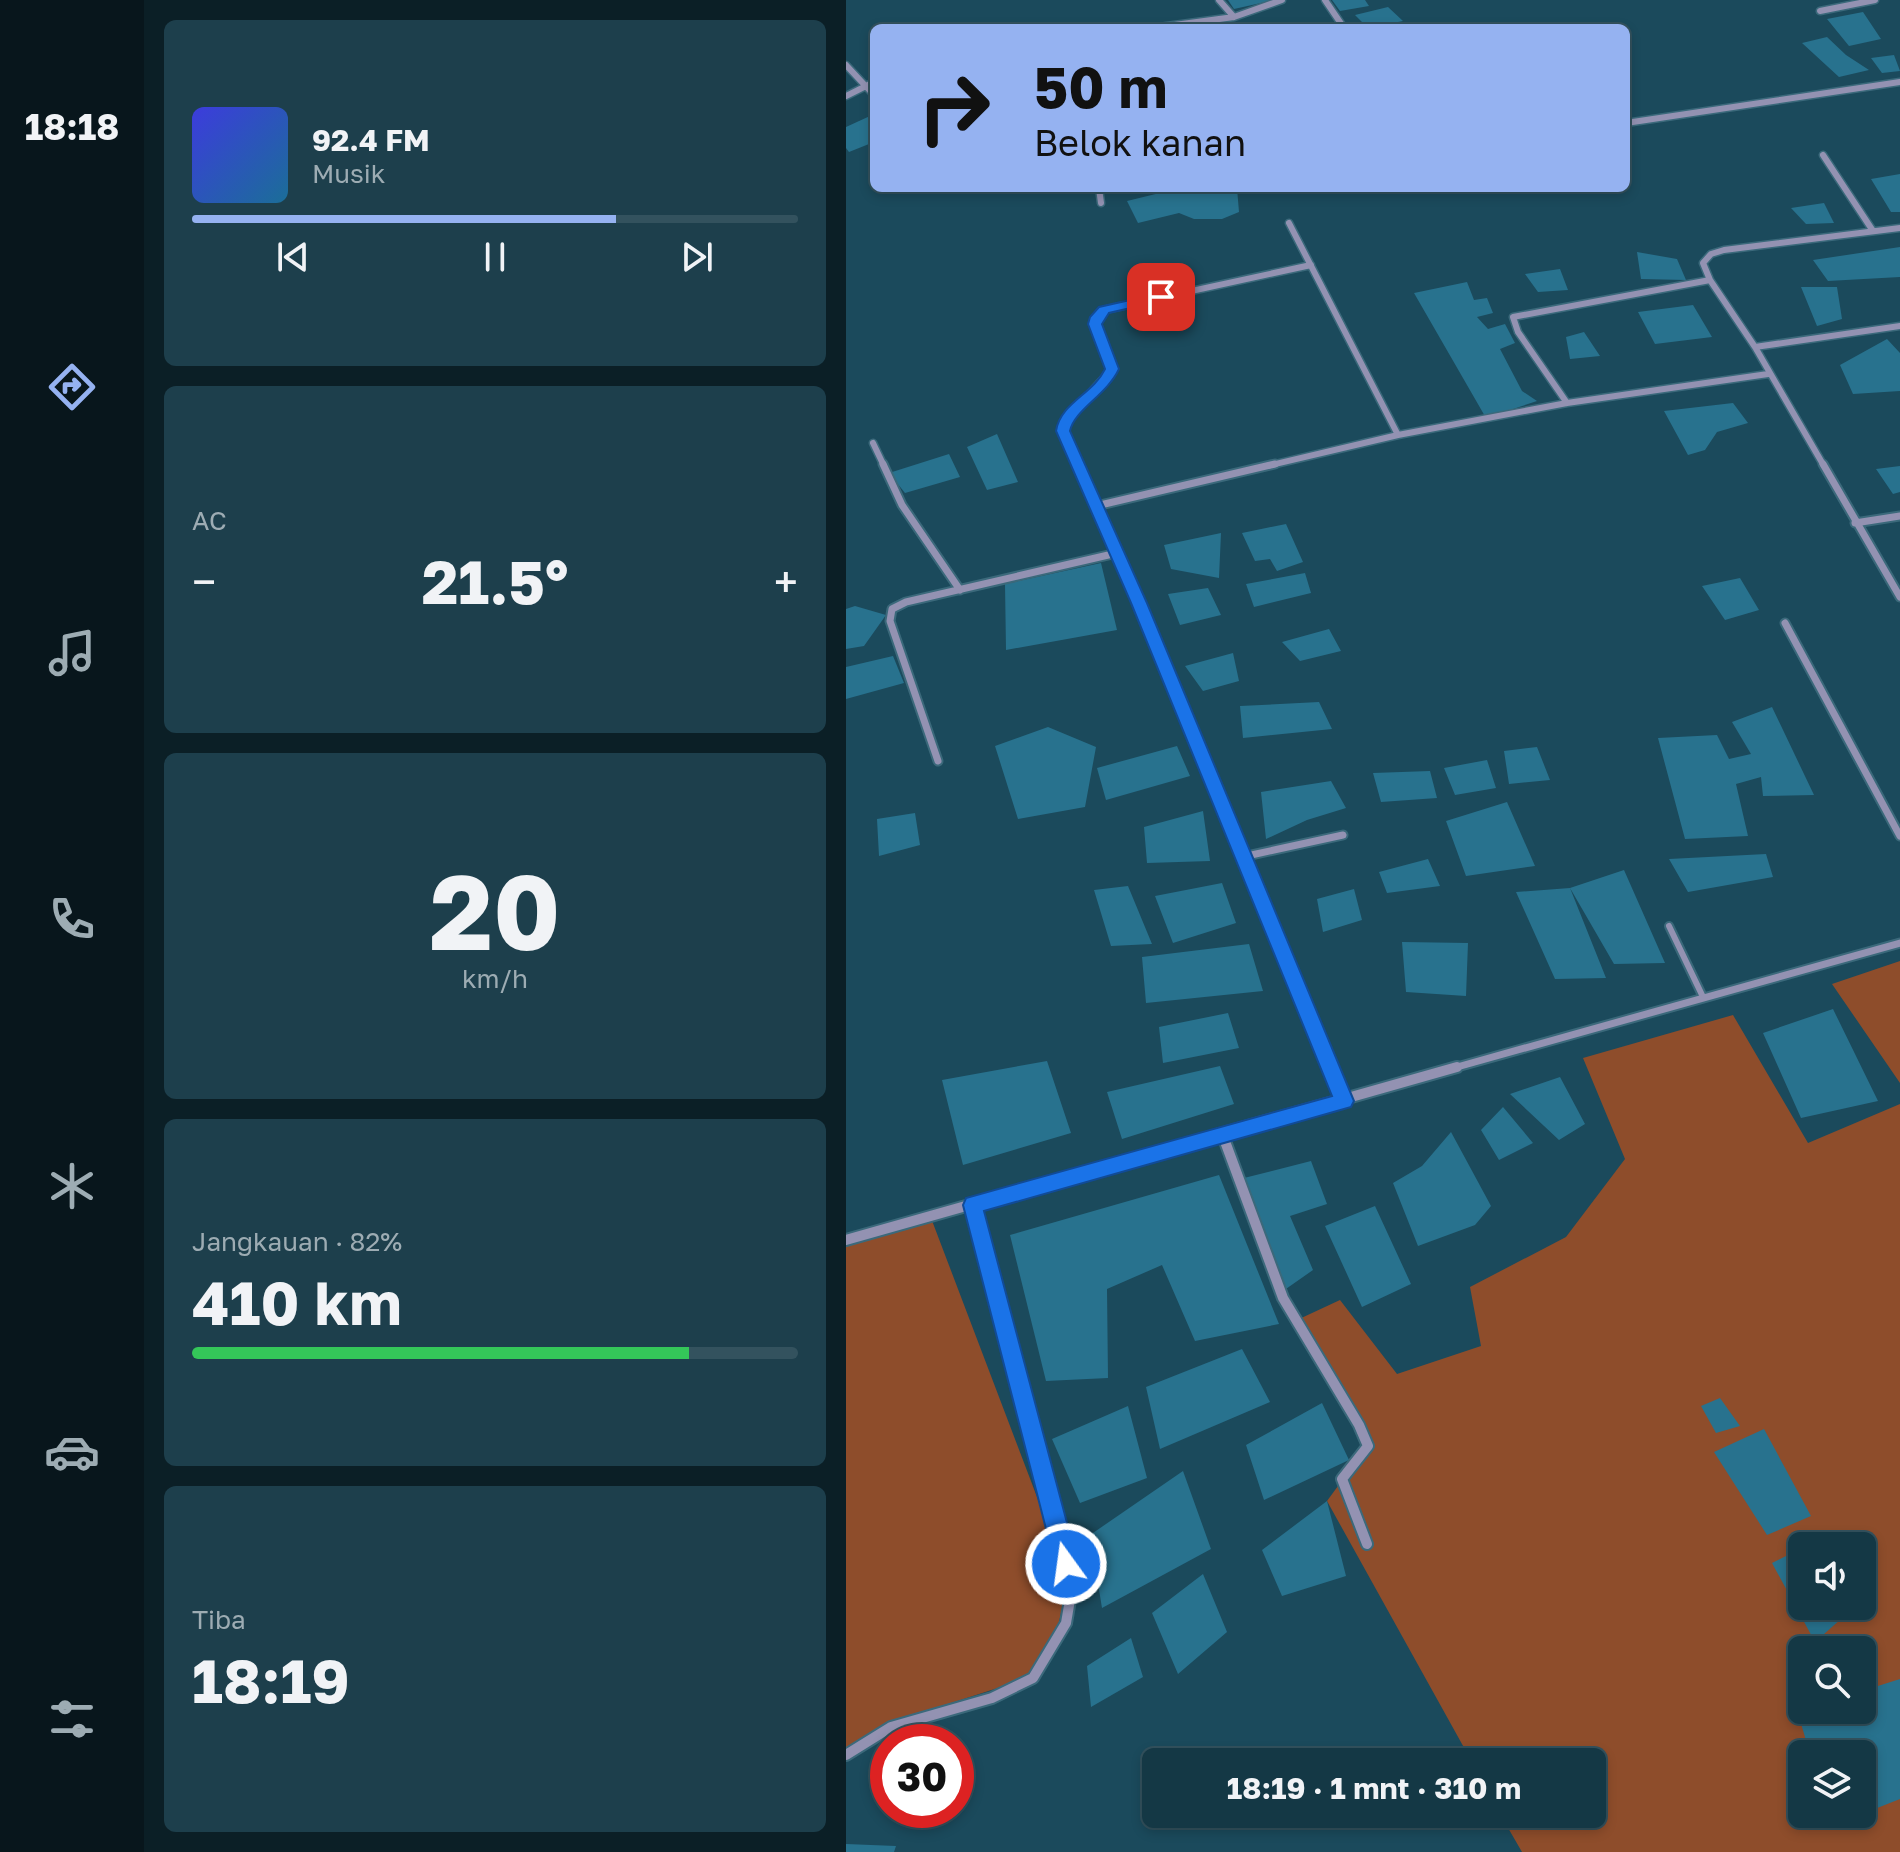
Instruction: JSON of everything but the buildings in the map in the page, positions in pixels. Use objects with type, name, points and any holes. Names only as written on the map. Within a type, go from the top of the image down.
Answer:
[{"type":"street","points":[[1219,0],[1234,17]]},
{"type":"street","points":[[1186,24],[1234,17],[1282,0]]},
{"type":"street","points":[[1325,0],[1341,24]]},
{"type":"street","points":[[1820,11],[1875,0]]},
{"type":"street","points":[[846,65],[870,90]]},
{"type":"street","points":[[1630,122],[1900,82]]},
{"type":"street","points":[[846,96],[870,84]]},
{"type":"street","points":[[1823,155],[1873,231]]},
{"type":"street","points":[[1100,192],[1101,203]]},
{"type":"street","points":[[1289,223],[1398,435]]},
{"type":"street","points":[[1900,228],[1711,254],[1703,263],[1710,280],[1755,347],[1900,597]]},
{"type":"street","points":[[1311,265],[1104,310],[1095,324],[1112,369],[1105,383],[1065,419],[1063,431],[1117,553],[1344,1101]]},
{"type":"street","points":[[1567,403],[1518,332],[1513,317],[1710,280]]},
{"type":"street","points":[[1755,347],[1900,326]]},
{"type":"street","points":[[1096,506],[1398,435],[1567,403],[1768,374]]},
{"type":"street","points":[[873,443],[902,505],[960,590]]},
{"type":"street","points":[[1855,523],[1900,516]]},
{"type":"street","points":[[938,761],[890,621],[892,609],[906,602],[1117,553]]},
{"type":"street","points":[[1785,623],[1900,836]]},
{"type":"street","points":[[1242,857],[1343,835]]},
{"type":"street","points":[[846,1240],[1900,943]]},
{"type":"street","points":[[1223,1136],[1283,1298],[1359,1425],[1368,1446],[1342,1479],[1367,1544]]},
{"type":"street","points":[[846,1755],[891,1727],[992,1698],[1033,1678],[1066,1623],[1072,1588],[973,1205]]},
{"type":"lane","points":[[1211,21],[1214,24]]},
{"type":"lane","points":[[1669,926],[1703,997]]},
{"type":"shaded area","points":[[1900,961],[1900,1083],[1832,984]]},
{"type":"shaded area","points":[[1733,1015],[1808,1143],[1900,1104],[1900,1852],[1522,1852],[1508,1828],[1606,1828],[1606,1748],[1464,1748],[1327,1501],[1371,1441],[1297,1320],[1340,1300],[1397,1374],[1481,1346],[1470,1287],[1566,1237],[1625,1159],[1583,1058]]},
{"type":"shaded area","points":[[931,1218],[1053,1539],[1066,1589],[1059,1622],[1026,1679],[887,1724],[870,1724],[870,1734],[846,1749],[846,1241]]},
{"type":"route","points":[[1066,1564],[973,1205],[1344,1101],[1139,603],[1063,431],[1065,419],[1105,383],[1112,369],[1095,324],[1097,317],[1104,310],[1161,297]]}]
